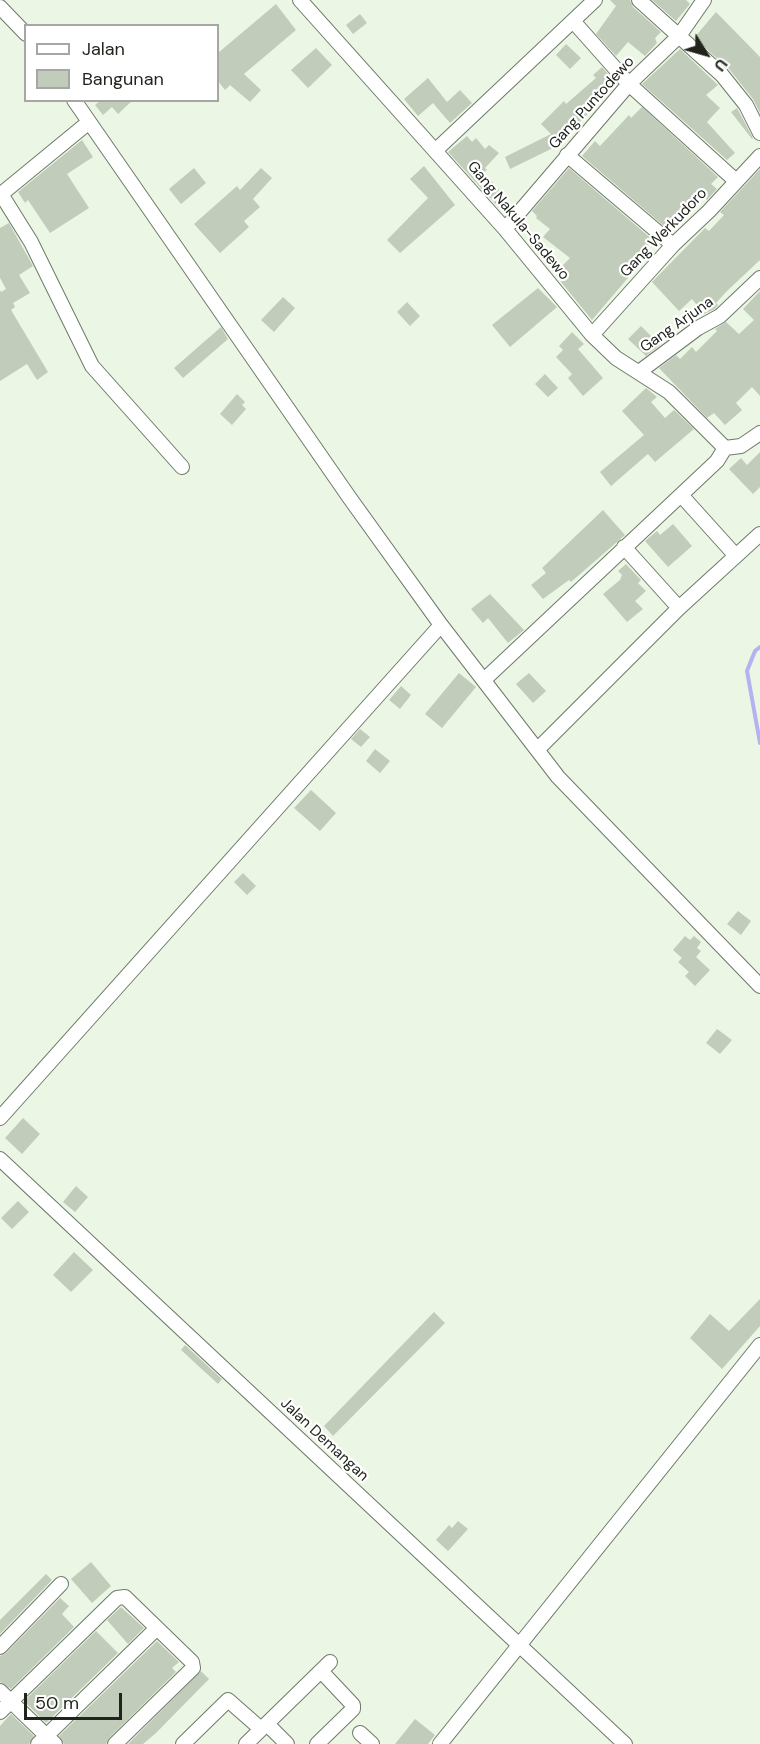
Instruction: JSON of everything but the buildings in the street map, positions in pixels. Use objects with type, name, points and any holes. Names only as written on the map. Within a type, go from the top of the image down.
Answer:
[{"type":"street","name":"Gang Nakula-Sadewo","points":[[300,0],[505,229],[592,335],[616,358],[669,392],[725,448]]},
{"type":"street","points":[[436,150],[595,0]]},
{"type":"street","points":[[639,0],[722,75],[746,105],[760,132]]},
{"type":"street","name":"Gang Puntodewo","points":[[505,229],[629,84],[679,36],[703,1]]},
{"type":"street","points":[[0,8],[24,32]]},
{"type":"street","points":[[573,21],[629,84],[736,181]]},
{"type":"street","points":[[75,102],[441,625],[485,679],[558,777],[760,986]]},
{"type":"street","points":[[89,122],[0,195],[35,249],[92,366],[182,466]]},
{"type":"street","points":[[567,155],[673,245]]},
{"type":"street","name":"Gang Werkudoro","points":[[592,335],[673,245],[760,156]]},
{"type":"street","name":"Gang Arjuna","points":[[639,372],[698,328],[720,316],[760,278]]},
{"type":"street","points":[[485,679],[717,461],[725,448],[741,446],[760,434]]},
{"type":"street","points":[[681,495],[736,556]]},
{"type":"street","points":[[538,749],[679,608],[760,534]]},
{"type":"street","points":[[624,547],[679,608]]},
{"type":"street","points":[[0,1118],[441,625]]},
{"type":"street","name":"Jalan Demangan","points":[[0,1159],[76,1233],[242,1383],[300,1443],[401,1533],[519,1647],[625,1744]]},
{"type":"street","points":[[440,1744],[760,1345]]},
{"type":"street","points":[[0,1647],[61,1584]]},
{"type":"street","points":[[0,1712],[117,1598],[129,1600],[192,1662],[193,1668],[114,1744]]},
{"type":"street","points":[[0,1691],[46,1741],[157,1628]]},
{"type":"street","points":[[246,1744],[326,1667],[353,1705],[353,1709],[317,1744]]},
{"type":"street","points":[[183,1744],[228,1700],[287,1744]]},
{"type":"street","points":[[360,1733],[372,1744]]},
{"type":"waterway","points":[[760,647],[755,651],[747,671],[760,743]]}]
